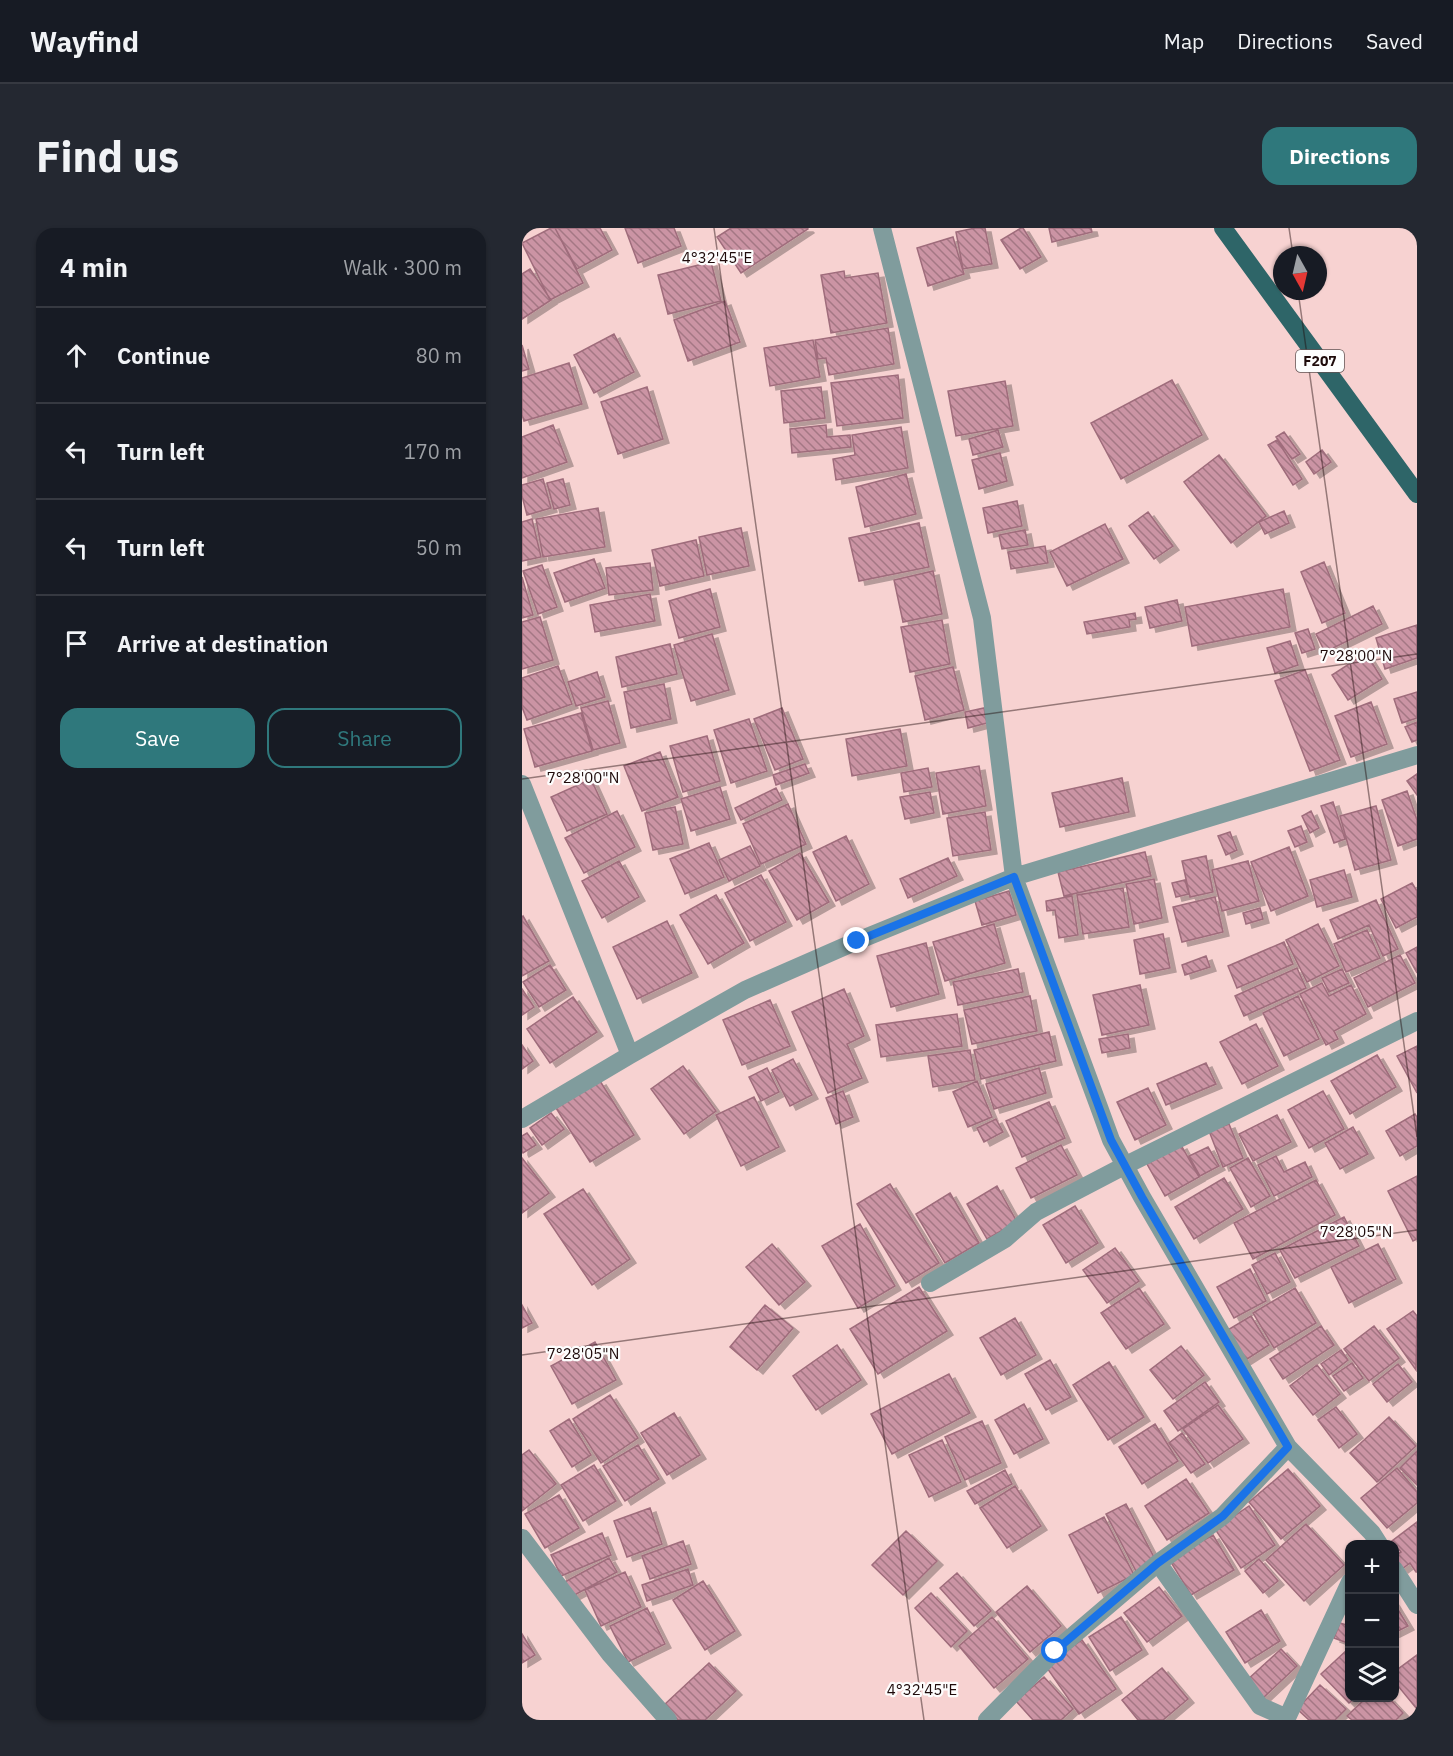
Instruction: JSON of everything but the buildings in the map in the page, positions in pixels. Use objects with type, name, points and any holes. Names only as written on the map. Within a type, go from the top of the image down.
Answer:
[{"type":"main road","name":"F207","points":[[1223,228],[1417,494]]},
{"type":"street","points":[[882,228],[982,618],[1014,877],[1111,1140],[1288,1447],[1372,1540]]},
{"type":"street","points":[[522,1119],[745,990],[1014,877],[1417,755]]},
{"type":"street","points":[[522,784],[630,1055]]},
{"type":"street","points":[[930,1283],[1005,1239],[1036,1212],[1417,1021]]},
{"type":"street","points":[[987,1720],[1055,1651],[1158,1563],[1223,1516],[1288,1447]]},
{"type":"street","points":[[522,1538],[610,1654],[668,1720]]},
{"type":"street","points":[[1158,1563],[1260,1706],[1286,1719],[1345,1593]]},
{"type":"street","points":[[1399,1576],[1417,1605]]},
{"type":"route","points":[[857,941],[1014,877],[1111,1140],[1288,1447],[1223,1516],[1158,1563],[1055,1651]]}]
